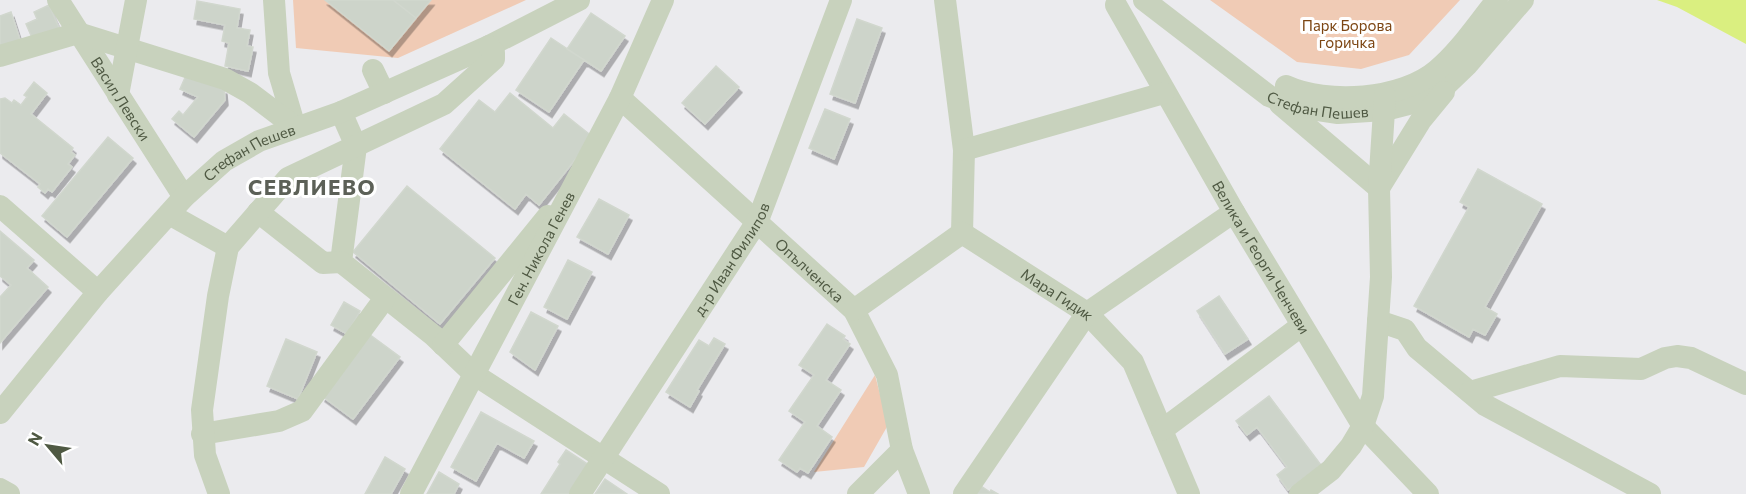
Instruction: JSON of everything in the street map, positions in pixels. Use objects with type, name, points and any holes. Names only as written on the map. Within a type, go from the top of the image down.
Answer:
[{"type":"street","name":"Васил Левски","points":[[58,0],[184,197]]},
{"type":"street","points":[[118,96],[136,0]]},
{"type":"street","points":[[274,0],[279,73],[295,127]]},
{"type":"street","name":"Стефан Пешев","points":[[0,413],[98,292],[184,197],[224,161],[259,141],[341,112],[489,46],[579,0]]},
{"type":"street","name":"Ген. Никола Генев","points":[[411,494],[620,98],[663,0]]},
{"type":"street","name":"д-р Иван Филипов","points":[[580,494],[758,220],[841,0]]},
{"type":"street","points":[[854,310],[962,232],[964,150],[945,0]]},
{"type":"street","name":"Стефан Пешев","points":[[1144,0],[1269,96],[1319,111],[1385,102],[1420,101],[1442,89],[1467,65],[1489,24],[1497,0]]},
{"type":"street","name":"Стефан Пешев","points":[[1168,0],[1277,82],[1310,94],[1385,102],[1436,71],[1489,24]]},
{"type":"street","points":[[1489,24],[1523,0]]},
{"type":"street","name":"Велика и Георги Ченчеви","points":[[1116,6],[1164,93],[1301,326],[1363,426],[1428,494]]},
{"type":"street","points":[[0,56],[78,33],[199,70],[250,93],[295,127]]},
{"type":"street","points":[[219,494],[205,455],[202,410],[218,296],[228,247],[288,178],[444,104],[494,59],[494,53],[489,46]]},
{"type":"street","points":[[1379,188],[1421,120],[1467,65]]},
{"type":"street","points":[[373,70],[384,93]]},
{"type":"street","points":[[964,150],[1164,93]]},
{"type":"street","points":[[1269,96],[1379,188]]},
{"type":"street","name":"Опълченска","points":[[620,98],[758,220],[854,310],[887,375],[902,450],[919,494]]},
{"type":"street","points":[[1300,494],[1330,470],[1352,446],[1363,426],[1373,396],[1381,277],[1379,188],[1385,102]]},
{"type":"street","points":[[341,112],[356,146],[341,262]]},
{"type":"street","points":[[438,341],[555,207],[565,203]]},
{"type":"street","points":[[0,206],[98,292]]},
{"type":"street","points":[[258,212],[323,263],[341,262],[438,341],[475,375],[658,494]]},
{"type":"street","points":[[964,494],[1087,313],[1234,212]]},
{"type":"street","points":[[169,214],[228,247]]},
{"type":"street","name":"Мара Гидик","points":[[962,232],[1087,313],[1133,362],[1189,494]]},
{"type":"street","points":[[202,434],[279,422],[302,411],[385,298]]},
{"type":"street","points":[[1378,321],[1405,330],[1417,348],[1485,405],[1650,494]]},
{"type":"street","points":[[1162,430],[1301,326]]},
{"type":"street","points":[[1470,392],[1560,366],[1641,369],[1665,358],[1677,356],[1691,358],[1746,384]]},
{"type":"street","points":[[851,494],[858,494],[902,450]]},
{"type":"street","points":[[0,489],[9,494]]},
{"type":"green space","points":[[293,0],[325,0],[389,51],[431,0],[526,0],[398,58],[296,48]]},
{"type":"green space","name":"Парк Борова горичка","points":[[1210,0],[1460,0],[1409,55],[1361,69],[1297,62]]},
{"type":"green space","points":[[875,375],[888,425],[864,467],[814,472]]},
{"type":"shaded area","points":[[1657,0],[1746,0],[1746,44],[1677,7]]},
{"type":"building","points":[[325,0],[393,0],[416,18],[389,51]]},
{"type":"building","points":[[393,0],[431,0],[416,18]]},
{"type":"building","points":[[197,1],[240,9],[237,28],[250,30],[247,46],[253,47],[248,71],[225,66],[229,43],[222,41],[225,25],[194,19]]},
{"type":"building","points":[[49,5],[59,28],[33,40],[26,24],[37,19],[34,12]]},
{"type":"building","points":[[11,12],[20,40],[0,46],[0,16]]},
{"type":"building","points":[[591,13],[625,36],[601,71],[567,49]]},
{"type":"building","points":[[857,19],[882,28],[855,103],[830,94]]},
{"type":"building","points":[[551,38],[584,60],[549,112],[516,90]]},
{"type":"building","points":[[716,66],[739,87],[705,124],[682,103]]},
{"type":"building","points":[[187,73],[224,89],[225,100],[194,137],[172,119],[179,111],[183,115],[198,97],[180,89]]},
{"type":"building","points":[[34,82],[47,93],[31,114],[73,148],[71,152],[75,155],[68,164],[72,167],[52,192],[48,189],[45,193],[38,187],[40,184],[0,153],[0,99],[5,98],[12,103],[14,100],[21,105],[27,97],[24,95]]},
{"type":"building","points":[[510,93],[553,128],[564,114],[593,137],[539,205],[526,194],[515,209],[440,149],[479,100],[495,112]]},
{"type":"building","points":[[825,109],[850,119],[834,159],[809,148]]},
{"type":"building","points":[[108,137],[133,158],[67,237],[42,216]]},
{"type":"building","points":[[1478,169],[1542,204],[1485,307],[1497,314],[1485,335],[1473,329],[1469,337],[1414,306],[1469,207],[1460,202]]},
{"type":"building","points":[[407,186],[495,258],[440,324],[353,252]]},
{"type":"building","points":[[599,199],[629,215],[608,254],[577,237]]},
{"type":"building","points":[[0,231],[34,260],[27,268],[48,287],[0,343],[0,297],[11,285],[0,276]]},
{"type":"building","points":[[568,260],[592,272],[567,319],[544,307]]},
{"type":"building","points":[[1219,296],[1248,339],[1225,354],[1197,311]]},
{"type":"building","points":[[344,302],[360,311],[347,334],[331,325]]},
{"type":"building","points":[[531,312],[558,326],[535,370],[510,352]]},
{"type":"building","points":[[827,324],[845,336],[843,339],[850,344],[826,380],[841,390],[817,426],[832,437],[808,473],[800,468],[797,472],[779,460],[805,422],[789,411],[814,375],[799,365]]},
{"type":"building","points":[[369,334],[400,357],[353,419],[322,396]]},
{"type":"building","points":[[714,338],[725,344],[697,390],[699,391],[690,407],[666,392],[699,340],[709,346]]},
{"type":"building","points":[[286,339],[317,352],[298,399],[267,386]]},
{"type":"building","points":[[1269,396],[1321,465],[1288,490],[1277,475],[1287,467],[1257,427],[1247,435],[1236,421]]},
{"type":"building","points":[[481,412],[534,441],[524,458],[497,443],[476,481],[451,467]]},
{"type":"building","points":[[566,450],[589,465],[569,494],[541,494],[560,464],[558,462]]},
{"type":"building","points":[[385,457],[405,469],[391,494],[365,494]]},
{"type":"building","points":[[439,472],[459,484],[454,494],[427,494]]},
{"type":"building","points":[[605,479],[627,494],[595,494]]},
{"type":"building","points":[[981,486],[990,492],[991,490],[998,494],[977,494]]},
{"type":"district","name":"СЕВЛИЕВО","points":[[312,186]]}]
